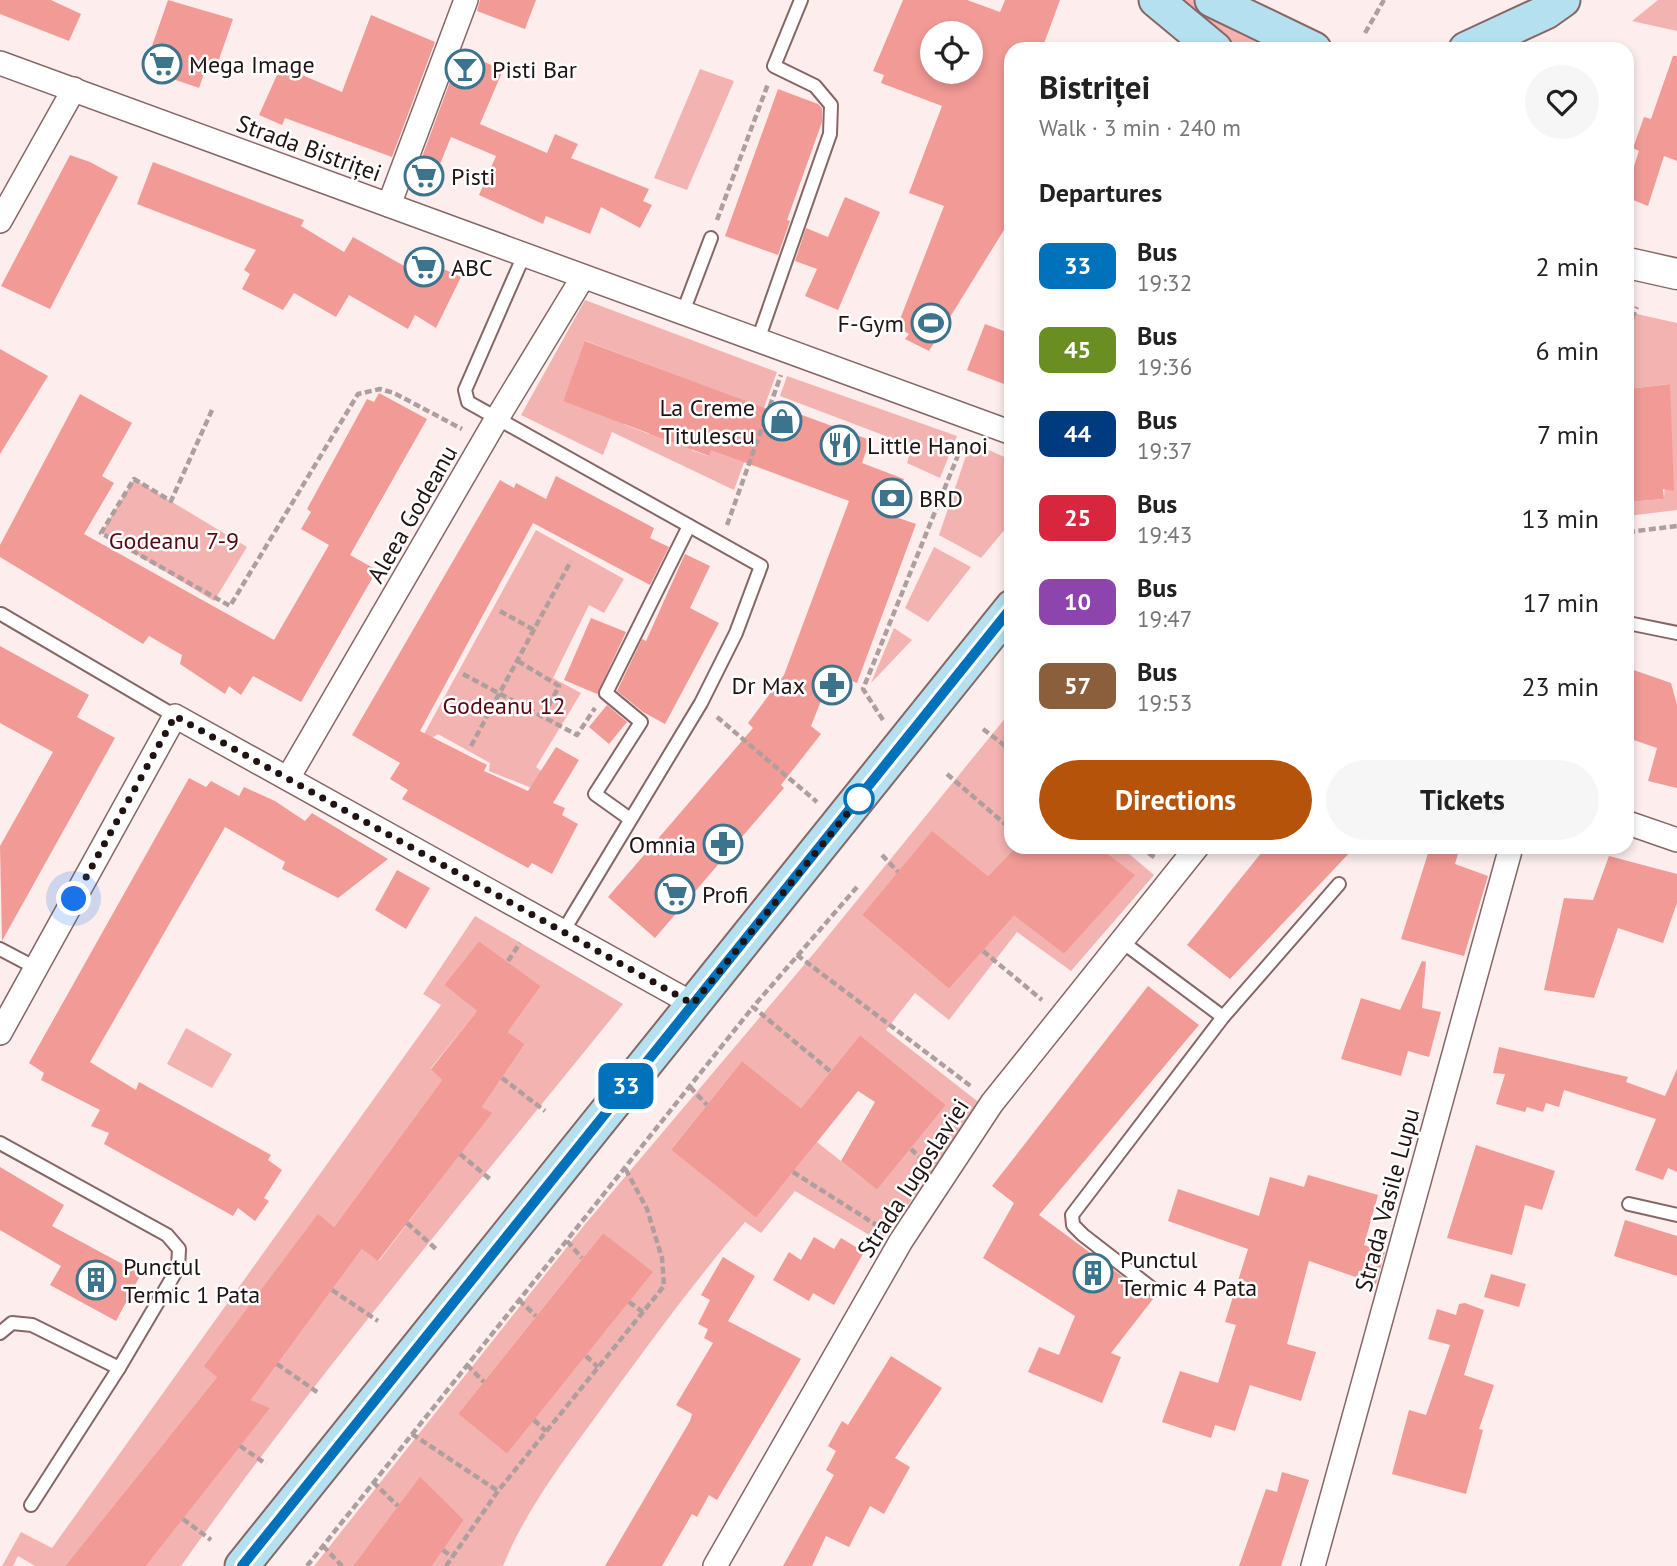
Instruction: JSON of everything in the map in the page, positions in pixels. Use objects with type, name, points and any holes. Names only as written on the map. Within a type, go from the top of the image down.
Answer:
[{"type":"main road","points":[[1156,0],[1207,42]]},
{"type":"main road","points":[[1212,0],[1299,42]]},
{"type":"main road","points":[[1480,42],[1554,6]]},
{"type":"main road","points":[[1527,42],[1554,6]]},
{"type":"main road","points":[[242,1566],[1004,617]]},
{"type":"street","points":[[389,205],[466,0]]},
{"type":"street","name":"Strada Bistriței","points":[[0,63],[1004,430]]},
{"type":"street","points":[[0,221],[74,89]]},
{"type":"street","points":[[1634,264],[1677,274]]},
{"type":"street","name":"Aleea Godeanu","points":[[288,778],[496,419],[583,277]]},
{"type":"street","points":[[0,1033],[175,716],[693,1004]]},
{"type":"street","points":[[1634,825],[1677,840]]},
{"type":"street","name":"Strada Iugoslaviei","points":[[715,1566],[901,1241],[992,1103],[1190,854]]},
{"type":"street","name":"Strada Vasile Lupu","points":[[1313,1566],[1509,854]]},
{"type":"lane","points":[[758,340],[830,134],[831,105],[815,86],[774,66],[801,0]]},
{"type":"lane","points":[[683,313],[711,237]]},
{"type":"lane","points":[[524,255],[465,390],[468,402],[761,566],[736,633],[701,703],[564,930]]},
{"type":"lane","points":[[630,819],[595,794],[640,722],[606,693],[689,526]]},
{"type":"lane","points":[[1,614],[175,716]]},
{"type":"lane","points":[[1634,624],[1677,633]]},
{"type":"lane","points":[[1154,1290],[1083,1235],[1073,1225],[1072,1215],[1223,1017],[1339,884]]},
{"type":"lane","points":[[1121,941],[1223,1017]]},
{"type":"lane","points":[[0,949],[36,968]]},
{"type":"lane","points":[[0,1143],[167,1235],[180,1249],[178,1268],[119,1368],[31,1505]]},
{"type":"lane","points":[[1629,1204],[1677,1215]]},
{"type":"lane","points":[[0,1333],[12,1323],[32,1325],[119,1368]]},
{"type":"path","points":[[1365,33],[1384,0]]},
{"type":"path","points":[[711,237],[774,66]]},
{"type":"path","points":[[1634,314],[1637,307]]},
{"type":"path","points":[[720,544],[790,351]]},
{"type":"path","points":[[212,410],[171,501],[134,479],[101,533],[230,607],[358,394],[380,389],[394,393],[484,440]]},
{"type":"path","points":[[883,720],[863,689],[963,442]]},
{"type":"path","points":[[1634,531],[1677,526]]},
{"type":"path","points":[[471,746],[571,561]]},
{"type":"path","points":[[500,611],[534,630]]},
{"type":"path","points":[[518,661],[559,686],[543,717]]},
{"type":"path","points":[[463,674],[577,734],[606,693]]},
{"type":"path","points":[[701,703],[817,803]]},
{"type":"path","points":[[983,729],[1004,745]]},
{"type":"path","points":[[947,774],[1004,823]]},
{"type":"path","points":[[882,855],[898,872]]},
{"type":"path","points":[[307,1566],[753,1007],[857,887]]},
{"type":"path","points":[[508,961],[520,943]]},
{"type":"path","points":[[983,951],[1060,1015]]},
{"type":"path","points":[[797,955],[992,1103]]},
{"type":"path","points":[[753,1007],[830,1071]]},
{"type":"path","points":[[502,1078],[545,1111]]},
{"type":"path","points":[[690,1087],[707,1105]]},
{"type":"path","points":[[460,1154],[491,1180]]},
{"type":"path","points":[[446,1566],[498,1491],[664,1286],[662,1258],[647,1209],[625,1168]]},
{"type":"path","points":[[793,1172],[901,1241]]},
{"type":"path","points":[[407,1223],[436,1249]]},
{"type":"path","points":[[566,1240],[582,1258]]},
{"type":"path","points":[[332,1290],[378,1321]]},
{"type":"path","points":[[519,1300],[536,1316]]},
{"type":"path","points":[[629,1302],[643,1312]]},
{"type":"path","points":[[586,1356],[598,1367]]},
{"type":"path","points":[[277,1364],[320,1394]]},
{"type":"path","points":[[467,1366],[484,1381]]},
{"type":"path","points":[[534,1420],[546,1431]]},
{"type":"path","points":[[412,1434],[498,1491]]},
{"type":"path","points":[[240,1446],[266,1464]]},
{"type":"path","points":[[373,1482],[398,1506]]},
{"type":"path","points":[[183,1519],[211,1540]]},
{"type":"path","points":[[323,1546],[342,1566]]},
{"type":"path","points":[[443,1550],[452,1557]]},
{"type":"green space","points":[[1169,0],[1193,0],[1270,42],[1229,42]]},
{"type":"green space","points":[[1658,0],[1677,0],[1677,31],[1632,21]]},
{"type":"green space","points":[[700,69],[734,81],[687,190],[654,178]]},
{"type":"green space","points":[[585,300],[777,372],[734,490],[612,432],[603,455],[521,415]],"holes":[[[586,341],[731,396],[708,456],[691,450],[694,441],[653,425],[649,434],[623,424],[626,415],[563,401]]]},
{"type":"green space","points":[[1634,313],[1677,323],[1677,510],[1634,515],[1634,502],[1664,499],[1669,384],[1634,388]]},
{"type":"green space","points":[[787,376],[957,436],[940,478],[907,463],[912,446],[780,396]]},
{"type":"green space","points":[[969,447],[991,451],[1004,457],[1004,530],[981,558],[939,535]]},
{"type":"green space","name":"Godeanu 7-9","points":[[134,479],[247,547],[214,601],[101,533]]},
{"type":"green space","name":"Godeanu 12","points":[[536,530],[624,579],[604,613],[589,605],[553,678],[581,693],[536,767],[548,776],[539,791],[489,771],[490,763],[438,734],[432,738],[424,734]]},
{"type":"green space","points":[[934,547],[971,567],[928,622],[905,608]]},
{"type":"green space","points":[[894,628],[912,640],[871,683]]},
{"type":"green space","points":[[1004,720],[1004,854],[1009,854],[988,876],[932,832],[862,915],[949,989],[1014,916],[1064,954],[1134,875],[1108,854],[1129,854],[1154,875],[1071,971],[1017,932],[949,1020],[915,993],[886,1030],[981,1104],[881,1242],[795,1191],[761,1233],[745,1222],[672,1314],[560,1465],[523,1524],[503,1566],[432,1566],[464,1520],[420,1478],[353,1566],[314,1566],[586,1223],[815,952]],"holes":[[[860,1035],[946,1105],[877,1190],[817,1142],[756,1218],[671,1150],[742,1061],[801,1108]],[[603,1233],[652,1273],[507,1454],[458,1414]]]},
{"type":"green space","points":[[475,916],[623,1004],[342,1351],[181,1566],[146,1566],[269,1408],[251,1400],[362,1249],[379,1261],[491,1113],[482,1107],[525,1044],[508,1032],[541,986],[479,941],[444,985],[477,1011],[431,1068],[442,1080],[334,1227],[318,1215],[217,1377],[65,1566],[35,1566],[18,1556],[13,1566],[2,1566],[21,1532],[52,1548],[441,1005],[423,994]]},
{"type":"green space","points":[[186,1028],[232,1054],[212,1088],[167,1064]]},
{"type":"building","points":[[0,0],[51,0],[81,14],[69,41],[0,14]]},
{"type":"building","points":[[168,0],[233,19],[216,68],[207,65],[199,88],[144,69]]},
{"type":"building","points":[[480,0],[536,0],[525,29],[477,11]]},
{"type":"building","points":[[903,0],[967,0],[1000,12],[1005,0],[1060,0],[1045,42],[1004,42],[1004,230],[929,351],[905,339],[909,334],[897,327],[944,206],[909,193],[942,106],[881,83],[884,75],[873,71]]},
{"type":"building","points":[[371,15],[435,42],[392,157],[285,118],[282,125],[259,115],[281,66],[342,92]]},
{"type":"building","points":[[461,52],[503,70],[480,124],[547,153],[555,134],[578,144],[571,158],[649,189],[643,201],[652,205],[640,228],[601,207],[590,234],[546,216],[543,224],[479,195],[496,156],[451,137],[429,191],[412,184]]},
{"type":"building","points":[[1673,56],[1677,56],[1677,161],[1664,156],[1648,206],[1634,200],[1634,166],[1639,151],[1634,148],[1634,145],[1644,117],[1651,119]]},
{"type":"building","points":[[778,89],[818,104],[822,108],[822,122],[787,220],[790,221],[778,255],[725,236]]},
{"type":"building","points":[[70,155],[118,177],[50,309],[1,286]]},
{"type":"building","points":[[153,162],[304,220],[301,226],[344,252],[353,237],[413,271],[421,259],[461,277],[436,328],[415,315],[408,329],[349,295],[336,317],[294,293],[283,310],[242,289],[250,274],[244,270],[256,250],[137,204]]},
{"type":"building","points":[[845,197],[880,212],[838,310],[805,296],[817,269],[795,261],[806,228],[828,237]]},
{"type":"building","points":[[985,324],[1004,331],[1004,384],[967,370]]},
{"type":"building","points":[[585,341],[773,411],[775,405],[870,440],[862,463],[904,479],[890,515],[916,524],[857,683],[832,673],[811,726],[821,734],[781,785],[784,788],[655,938],[608,897],[753,728],[748,723],[784,675],[849,501],[711,450],[709,456],[563,401]]},
{"type":"building","points":[[0,349],[48,376],[0,454]]},
{"type":"building","points":[[1670,384],[1674,491],[1663,489],[1664,499],[1634,502],[1634,388]]},
{"type":"building","points":[[379,393],[427,419],[350,555],[377,570],[301,702],[253,676],[241,695],[229,686],[225,694],[180,664],[182,655],[149,636],[143,644],[0,557],[0,545],[80,394],[132,423],[102,476],[114,483],[84,534],[274,640],[329,545],[301,529],[311,512],[307,509],[367,399],[374,402]]},
{"type":"building","points":[[556,476],[654,528],[650,538],[669,547],[650,585],[533,523],[420,731],[487,765],[484,771],[528,791],[556,747],[579,760],[553,803],[565,808],[562,815],[578,824],[552,874],[532,863],[528,868],[402,799],[408,790],[390,779],[400,763],[352,735],[500,480],[514,488],[516,483],[546,499]]},
{"type":"building","points":[[685,554],[710,566],[690,608],[719,623],[665,724],[643,712],[617,691],[642,639],[646,641]]},
{"type":"building","points":[[591,618],[626,632],[597,694],[564,680]]},
{"type":"building","points":[[0,646],[89,695],[77,717],[115,738],[2,941],[0,846],[53,752],[0,723]]},
{"type":"building","points":[[1634,670],[1671,683],[1677,705],[1677,788],[1648,781],[1657,748],[1634,740]]},
{"type":"building","points":[[607,705],[627,722],[609,744],[589,727]]},
{"type":"building","points":[[189,778],[206,787],[211,781],[239,796],[244,787],[275,801],[305,821],[312,813],[388,859],[338,898],[282,869],[285,862],[225,827],[90,1062],[136,1090],[139,1082],[271,1155],[268,1160],[282,1170],[264,1198],[269,1201],[255,1221],[238,1208],[233,1216],[104,1144],[109,1133],[91,1126],[100,1110],[41,1080],[44,1073],[29,1063]]},
{"type":"building","points":[[932,831],[988,876],[1009,854],[1108,854],[1135,875],[1064,954],[1014,916],[949,989],[862,915]]},
{"type":"building","points":[[1260,854],[1348,854],[1230,979],[1187,945]]},
{"type":"building","points":[[1428,854],[1458,854],[1455,864],[1488,876],[1464,956],[1401,939]]},
{"type":"building","points":[[1609,856],[1677,874],[1677,903],[1663,943],[1618,928],[1594,998],[1544,990],[1564,898],[1593,900]]},
{"type":"building","points":[[397,870],[430,888],[406,929],[375,910]]},
{"type":"building","points":[[479,941],[541,986],[508,1032],[525,1044],[482,1107],[492,1113],[378,1261],[362,1249],[251,1400],[270,1408],[146,1566],[65,1566],[217,1377],[204,1366],[318,1214],[334,1227],[442,1080],[431,1069],[477,1011],[444,985]]},
{"type":"building","points":[[1422,961],[1426,962],[1422,1008],[1441,1012],[1429,1057],[1408,1051],[1401,1076],[1341,1059],[1361,998],[1400,1010]]},
{"type":"building","points":[[1148,986],[1199,1025],[1039,1215],[1153,1299],[1111,1353],[1121,1357],[1102,1403],[1028,1372],[1039,1347],[1059,1355],[1075,1316],[983,1258],[1014,1203],[992,1186]]},
{"type":"building","points":[[860,1035],[946,1105],[877,1190],[841,1161],[875,1102],[858,1091],[756,1218],[671,1150],[742,1061],[801,1108]]},
{"type":"building","points":[[1499,1047],[1628,1077],[1626,1082],[1665,1096],[1677,1069],[1677,1172],[1668,1168],[1663,1180],[1635,1170],[1656,1119],[1564,1090],[1559,1107],[1546,1103],[1543,1112],[1527,1107],[1525,1112],[1496,1104],[1505,1074],[1493,1073]]},
{"type":"building","points":[[1476,1145],[1555,1171],[1542,1210],[1525,1205],[1512,1255],[1447,1238]]},
{"type":"building","points":[[0,1167],[64,1205],[52,1226],[141,1274],[116,1321],[50,1285],[61,1266],[0,1230]]},
{"type":"building","points":[[1308,1175],[1378,1195],[1364,1245],[1385,1252],[1376,1284],[1309,1261],[1287,1344],[1316,1352],[1301,1401],[1250,1385],[1235,1431],[1215,1425],[1211,1438],[1162,1422],[1180,1371],[1218,1383],[1236,1325],[1225,1322],[1248,1249],[1168,1221],[1178,1189],[1259,1216],[1270,1177],[1304,1187]]},
{"type":"building","points":[[1625,1220],[1677,1236],[1677,1276],[1614,1256]]},
{"type":"building","points":[[603,1233],[653,1272],[507,1454],[458,1414]]},
{"type":"building","points":[[814,1237],[834,1249],[841,1238],[864,1252],[834,1305],[813,1293],[809,1301],[773,1280],[789,1252],[801,1260]]},
{"type":"building","points":[[723,1257],[755,1276],[728,1321],[801,1359],[717,1500],[709,1495],[697,1517],[692,1514],[662,1566],[605,1566],[690,1421],[692,1414],[676,1405],[713,1343],[704,1338],[708,1329],[698,1324],[710,1300],[701,1295]]},
{"type":"building","points":[[1491,1274],[1526,1284],[1519,1307],[1484,1297]]},
{"type":"building","points":[[1465,1303],[1484,1310],[1464,1375],[1494,1385],[1479,1429],[1483,1430],[1466,1494],[1392,1474],[1409,1410],[1426,1415],[1450,1345],[1428,1339],[1437,1309],[1456,1315],[1459,1304]]},
{"type":"building","points":[[891,1356],[942,1388],[895,1458],[910,1467],[884,1514],[870,1506],[849,1547],[826,1536],[812,1566],[783,1566],[834,1475],[826,1470],[836,1451],[828,1446],[842,1421],[848,1425]]},
{"type":"building","points":[[1282,1472],[1309,1480],[1281,1566],[1239,1566],[1266,1489],[1277,1492]]},
{"type":"building","points":[[420,1477],[464,1520],[432,1566],[353,1566]]},
{"type":"bus line","name":"33","points":[[242,1566],[373,1399],[1004,617]]},
{"type":"place","name":"Mega Image","points":[[162,64]]},
{"type":"place","name":"Pisti Bar","points":[[465,69]]},
{"type":"place","name":"Pisti","points":[[424,176]]},
{"type":"place","name":"ABC","points":[[424,267]]},
{"type":"place","name":"F-Gym","points":[[931,323]]},
{"type":"place","name":"La Creme Titulescu","points":[[782,421]]},
{"type":"place","name":"Little Hanoi","points":[[840,445]]},
{"type":"place","name":"BRD","points":[[892,498]]},
{"type":"place","name":"Dr Max","points":[[832,685]]},
{"type":"place","name":"Omnia","points":[[723,844]]},
{"type":"place","name":"Profi","points":[[675,894]]},
{"type":"place","name":"Punctul Termic 4 Pata","points":[[1093,1273]]},
{"type":"place","name":"Punctul Termic 1 Pata","points":[[96,1280]]},
{"type":"route","points":[[74,899],[175,716],[693,1004],[860,797],[859,799]]}]
